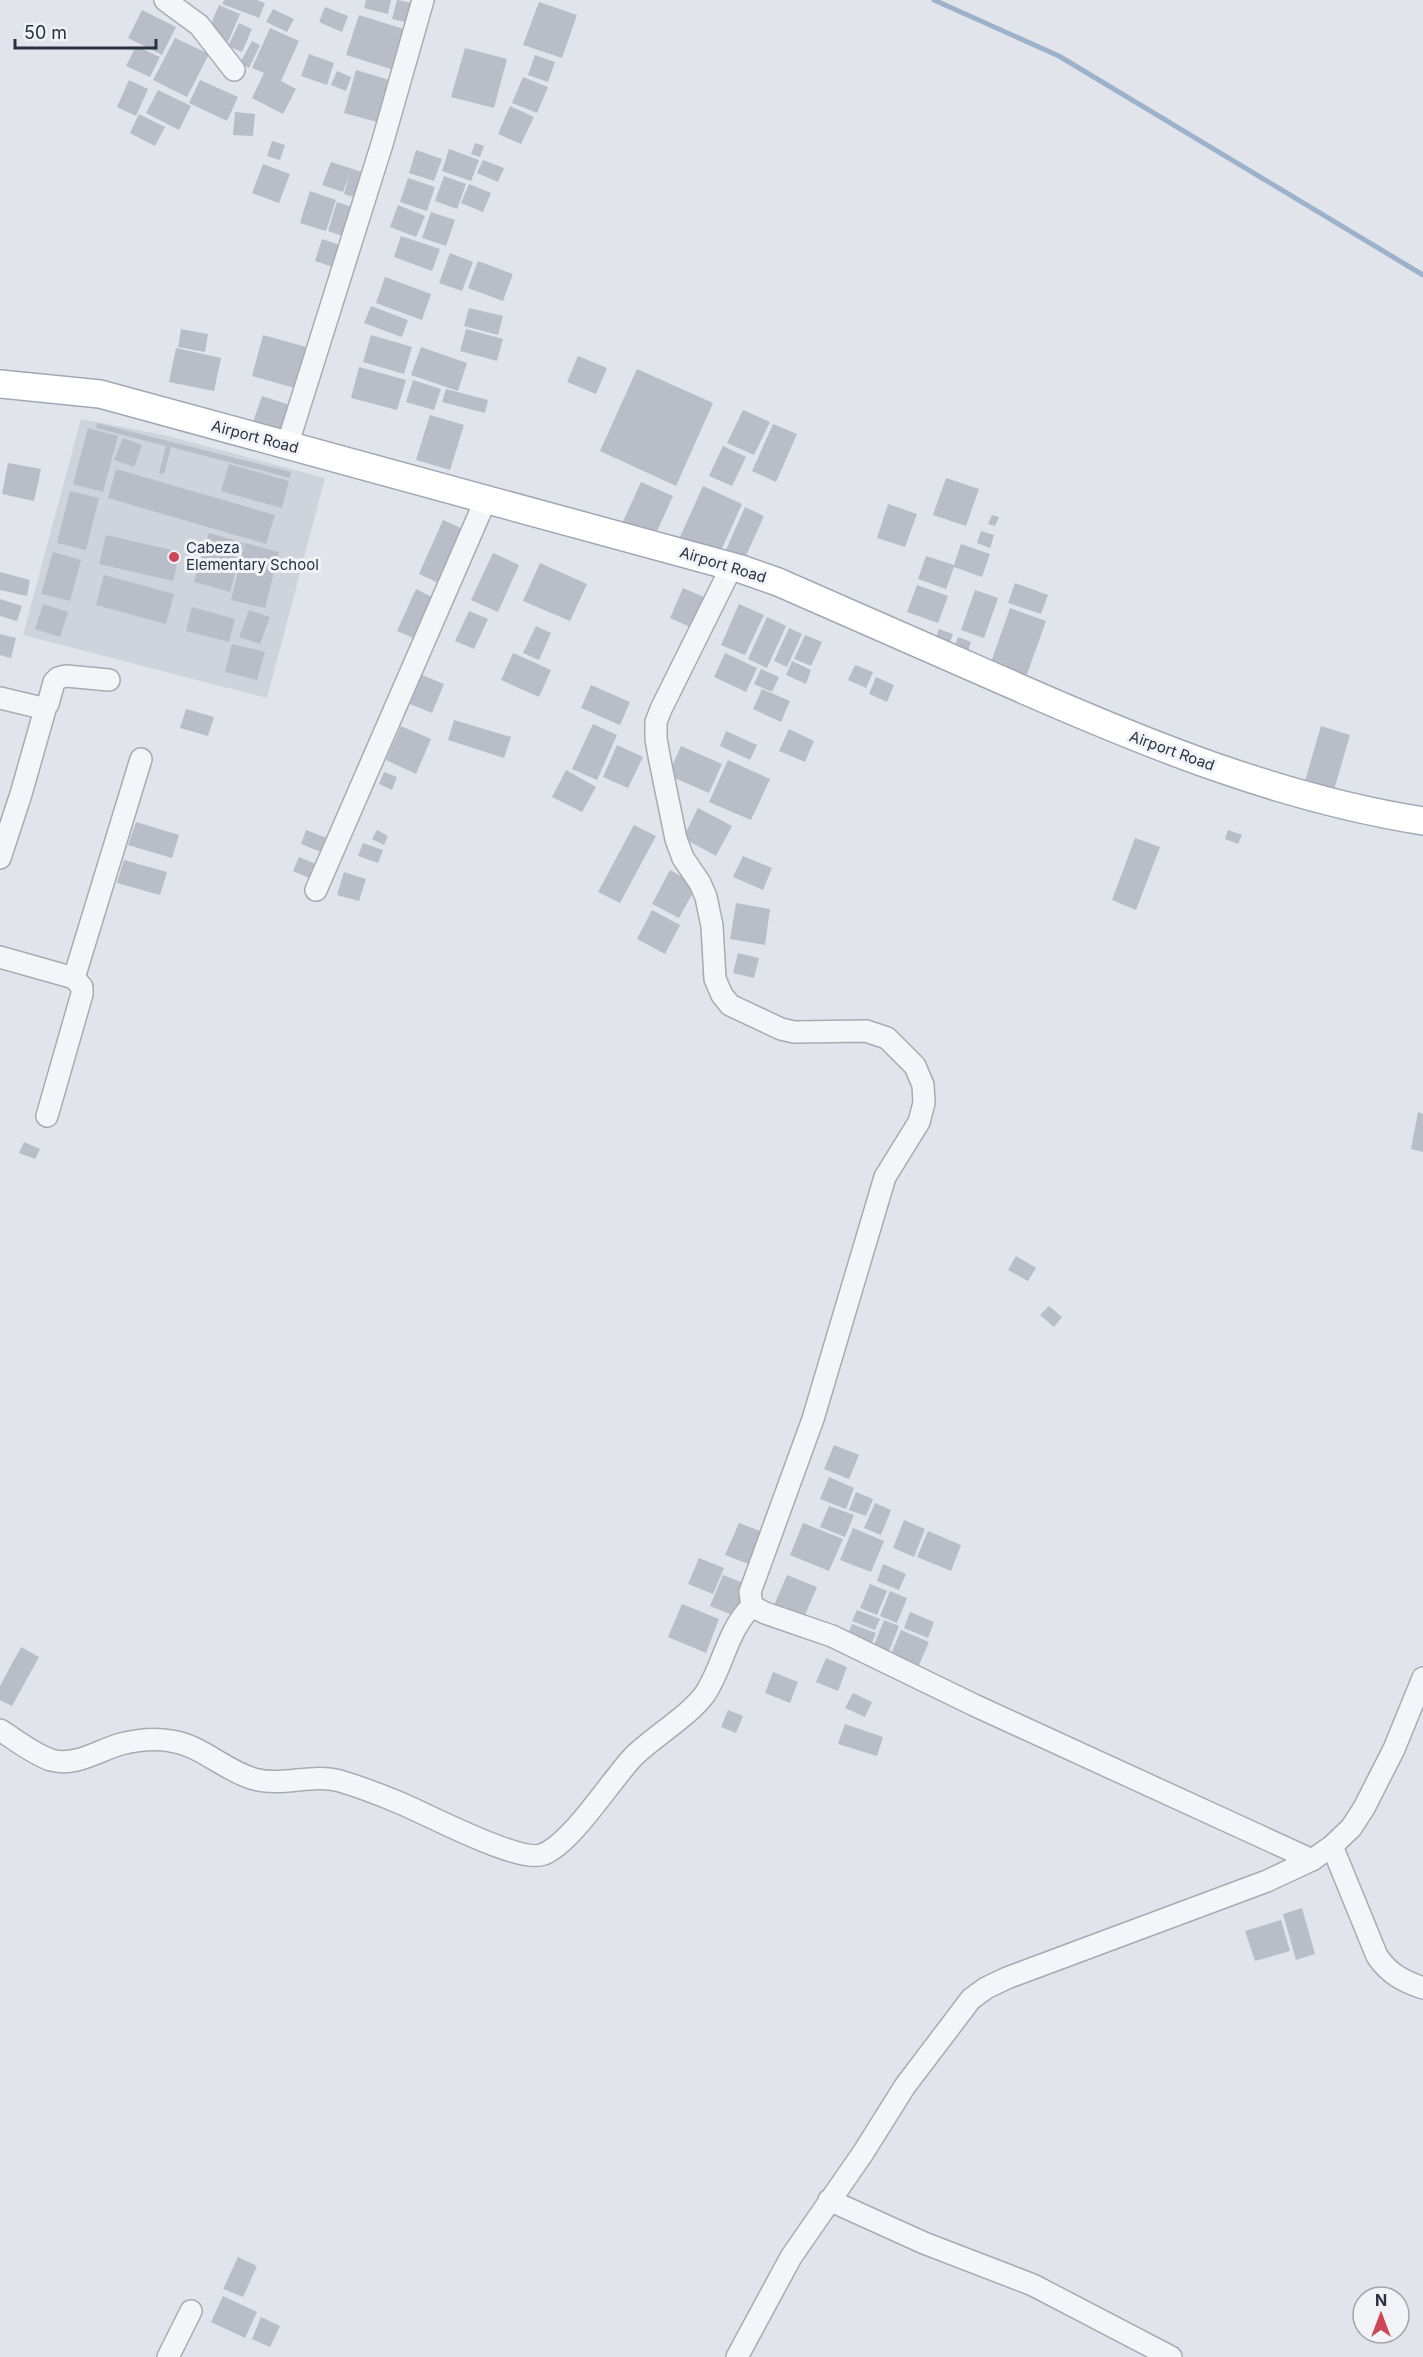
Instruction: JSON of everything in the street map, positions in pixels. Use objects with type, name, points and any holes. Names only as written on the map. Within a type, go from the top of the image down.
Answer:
[{"type":"main road","name":"Airport Road","points":[[0,384],[100,394],[732,566],[778,582],[1135,738],[1218,769],[1372,813],[1423,821]]},
{"type":"street","points":[[165,0],[199,25],[234,70]]},
{"type":"street","points":[[287,446],[382,144],[423,0]]},
{"type":"street","points":[[316,890],[486,499]]},
{"type":"street","points":[[732,566],[656,722],[656,739],[676,839],[683,858],[700,883],[706,897],[712,926],[717,987],[730,1005],[781,1029],[794,1032],[867,1031],[887,1038],[915,1066],[923,1085],[924,1103],[919,1122],[885,1178],[813,1419],[750,1592],[752,1606]]},
{"type":"street","points":[[0,858],[54,682],[66,676],[109,680]]},
{"type":"street","points":[[0,698],[35,707],[46,706]]},
{"type":"street","points":[[74,978],[141,759]]},
{"type":"street","points":[[0,957],[74,978],[81,984],[82,994],[47,1116]]},
{"type":"street","points":[[0,1730],[44,1757],[61,1761],[70,1761],[122,1744],[141,1741],[173,1741],[189,1746],[251,1779],[278,1783],[326,1779],[339,1781],[398,1802],[494,1845],[534,1857],[554,1849],[570,1834],[611,1781],[634,1756],[703,1696],[732,1631],[740,1618],[752,1606]]},
{"type":"street","points":[[752,1606],[765,1613],[832,1635],[974,1705],[1312,1860]]},
{"type":"street","points":[[737,2357],[791,2256],[863,2153],[905,2086],[970,1999],[1007,1978],[1225,1897],[1312,1860],[1332,1846],[1351,1828],[1364,1808],[1394,1749],[1423,1678]]},
{"type":"street","points":[[1332,1846],[1377,1956],[1386,1969],[1396,1977],[1423,1988]]},
{"type":"street","points":[[829,2200],[924,2243],[1033,2285],[1171,2357]]},
{"type":"street","points":[[168,2357],[192,2311]]},
{"type":"shaded area","name":"Cabeza Elementary School","points":[[81,419],[164,435],[325,478],[267,698],[23,635]]},
{"type":"building","points":[[224,0],[257,0],[265,3],[259,18],[222,4]]},
{"type":"building","points":[[366,0],[391,0],[388,14],[364,8]]},
{"type":"building","points":[[397,0],[419,4],[414,24],[392,19]]},
{"type":"building","points":[[539,2],[577,15],[562,58],[523,45]]},
{"type":"building","points":[[219,5],[240,14],[228,42],[207,33]]},
{"type":"building","points":[[325,7],[348,16],[342,32],[319,22]]},
{"type":"building","points":[[273,9],[294,19],[287,32],[266,22]]},
{"type":"building","points":[[142,10],[176,27],[162,55],[128,38]]},
{"type":"building","points":[[359,15],[407,30],[394,70],[346,55]]},
{"type":"building","points":[[239,23],[252,29],[242,52],[228,46]]},
{"type":"building","points":[[270,28],[299,41],[281,81],[296,89],[283,114],[252,98],[264,73],[252,68]]},
{"type":"building","points":[[175,38],[209,54],[187,97],[153,80]]},
{"type":"building","points":[[252,41],[260,45],[249,68],[240,63]]},
{"type":"building","points":[[136,46],[160,57],[150,77],[126,66]]},
{"type":"building","points":[[465,48],[507,59],[494,108],[451,97]]},
{"type":"building","points":[[309,54],[334,63],[327,85],[301,76]]},
{"type":"building","points":[[535,55],[555,62],[548,82],[528,75]]},
{"type":"building","points":[[356,70],[396,82],[384,124],[344,113]]},
{"type":"building","points":[[337,71],[351,77],[346,91],[331,85]]},
{"type":"building","points":[[523,77],[548,87],[537,113],[512,103]]},
{"type":"building","points":[[129,80],[148,89],[136,116],[117,107]]},
{"type":"building","points":[[200,80],[238,97],[227,121],[189,103]]},
{"type":"building","points":[[158,90],[191,106],[179,130],[146,113]]},
{"type":"building","points":[[510,106],[534,117],[521,144],[498,134]]},
{"type":"building","points":[[235,112],[255,114],[253,136],[233,135]]},
{"type":"building","points":[[139,114],[165,127],[155,146],[130,133]]},
{"type":"building","points":[[272,141],[285,145],[280,160],[267,156]]},
{"type":"building","points":[[475,143],[484,146],[480,157],[471,154]]},
{"type":"building","points":[[449,149],[479,160],[471,181],[442,171]]},
{"type":"building","points":[[416,150],[442,159],[434,181],[409,173]]},
{"type":"building","points":[[483,160],[504,168],[498,182],[477,173]]},
{"type":"building","points":[[331,162],[371,175],[364,200],[344,194],[349,176],[343,192],[322,185]]},
{"type":"building","points":[[263,164],[290,174],[279,203],[252,193]]},
{"type":"building","points":[[444,176],[466,184],[457,209],[435,201]]},
{"type":"building","points":[[408,178],[435,187],[427,211],[400,202]]},
{"type":"building","points":[[469,184],[491,193],[483,212],[461,203]]},
{"type":"building","points":[[310,191],[336,200],[326,231],[300,223]]},
{"type":"building","points":[[337,202],[361,210],[351,239],[328,231]]},
{"type":"building","points":[[398,205],[425,216],[416,237],[390,227]]},
{"type":"building","points":[[431,212],[455,220],[446,246],[422,238]]},
{"type":"building","points":[[401,236],[440,249],[432,271],[394,257]]},
{"type":"building","points":[[322,239],[346,247],[339,269],[315,261]]},
{"type":"building","points":[[450,253],[473,262],[462,291],[439,283]]},
{"type":"building","points":[[478,261],[513,274],[503,301],[468,288]]},
{"type":"building","points":[[385,277],[431,294],[422,320],[376,303]]},
{"type":"building","points":[[371,306],[408,320],[402,337],[364,323]]},
{"type":"building","points":[[469,308],[503,316],[498,335],[464,326]]},
{"type":"building","points":[[181,329],[208,334],[205,352],[178,347]]},
{"type":"building","points":[[466,329],[503,339],[497,361],[460,351]]},
{"type":"building","points":[[263,335],[310,348],[298,389],[252,376]]},
{"type":"building","points":[[371,335],[412,347],[404,374],[363,362]]},
{"type":"building","points":[[421,347],[467,363],[458,391],[411,375]]},
{"type":"building","points":[[176,348],[221,358],[214,391],[169,382]]},
{"type":"building","points":[[578,356],[607,368],[596,394],[567,382]]},
{"type":"building","points":[[359,367],[406,380],[397,410],[351,398]]},
{"type":"building","points":[[637,369],[713,403],[676,486],[600,451]]},
{"type":"building","points":[[413,380],[441,389],[434,410],[406,402]]},
{"type":"building","points":[[446,389],[488,400],[485,413],[442,402]]},
{"type":"building","points":[[262,396],[293,406],[284,433],[253,422]]},
{"type":"building","points":[[743,410],[770,422],[754,455],[727,443]]},
{"type":"building","points":[[430,415],[464,425],[450,470],[416,460]]},
{"type":"building","points":[[97,423],[291,472],[290,478],[171,447],[164,474],[159,473],[166,446],[96,428]]},
{"type":"building","points":[[773,424],[797,434],[776,482],[752,471]]},
{"type":"building","points":[[88,428],[118,436],[103,492],[73,484]]},
{"type":"building","points":[[123,438],[142,445],[134,467],[114,460]]},
{"type":"building","points":[[723,446],[746,457],[732,486],[709,476]]},
{"type":"building","points":[[8,463],[41,469],[34,501],[2,494]]},
{"type":"building","points":[[229,464],[289,481],[282,508],[221,491]]},
{"type":"building","points":[[116,469],[275,515],[266,544],[108,498]]},
{"type":"building","points":[[946,478],[979,489],[966,526],[933,515]]},
{"type":"building","points":[[641,482],[673,496],[653,540],[621,526]]},
{"type":"building","points":[[703,486],[742,504],[719,555],[680,537]]},
{"type":"building","points":[[70,491],[99,498],[86,550],[57,543]]},
{"type":"building","points":[[888,504],[917,514],[905,547],[877,538]]},
{"type":"building","points":[[745,507],[764,516],[744,560],[725,552]]},
{"type":"building","points":[[992,515],[999,517],[995,526],[988,524]]},
{"type":"building","points":[[443,520],[467,531],[443,585],[419,574]]},
{"type":"building","points":[[981,531],[994,535],[990,548],[977,543]]},
{"type":"building","points":[[209,533],[244,543],[230,592],[194,582]]},
{"type":"building","points":[[106,535],[180,552],[173,581],[99,564]]},
{"type":"building","points":[[245,543],[279,552],[265,608],[231,600]]},
{"type":"building","points":[[961,544],[990,554],[982,577],[954,567],[946,589],[918,579],[926,556],[954,565]]},
{"type":"building","points":[[53,552],[81,560],[70,601],[41,594]]},
{"type":"building","points":[[493,553],[519,565],[498,612],[471,600]]},
{"type":"building","points":[[540,563],[587,584],[570,621],[523,601]]},
{"type":"building","points":[[0,572],[30,580],[27,596],[0,590]]},
{"type":"building","points":[[104,575],[174,594],[166,624],[96,605]]},
{"type":"building","points":[[1015,583],[1048,595],[1041,614],[1008,603]]},
{"type":"building","points":[[917,585],[948,596],[938,623],[907,612]]},
{"type":"building","points":[[683,588],[704,597],[690,627],[670,618]]},
{"type":"building","points":[[416,589],[436,599],[418,640],[397,631]]},
{"type":"building","points":[[975,590],[998,598],[984,638],[961,630]]},
{"type":"building","points":[[0,599],[22,606],[17,621],[0,616]]},
{"type":"building","points":[[43,604],[68,612],[60,637],[35,629]]},
{"type":"building","points":[[739,604],[764,615],[745,655],[721,645]]},
{"type":"building","points":[[192,607],[235,619],[229,642],[186,631]]},
{"type":"building","points":[[1010,608],[1046,621],[1026,677],[990,665]]},
{"type":"building","points":[[249,610],[270,617],[260,644],[239,637]]},
{"type":"building","points":[[469,611],[488,619],[474,649],[455,641]]},
{"type":"building","points":[[767,617],[786,626],[767,668],[748,659]]},
{"type":"building","points":[[536,626],[551,633],[539,660],[523,653]]},
{"type":"building","points":[[789,628],[802,634],[787,667],[774,661]]},
{"type":"building","points":[[939,629],[953,634],[949,645],[935,640]]},
{"type":"building","points":[[0,634],[16,638],[11,658],[0,655]]},
{"type":"building","points":[[805,635],[822,642],[811,666],[794,659]]},
{"type":"building","points":[[958,637],[971,642],[967,654],[954,649]]},
{"type":"building","points":[[232,644],[265,652],[257,680],[225,672]]},
{"type":"building","points":[[513,653],[551,670],[539,697],[501,680]]},
{"type":"building","points":[[725,653],[757,668],[746,692],[714,677]]},
{"type":"building","points":[[792,661],[811,670],[806,684],[786,675]]},
{"type":"building","points":[[855,665],[873,672],[866,688],[848,680]]},
{"type":"building","points":[[761,669],[779,677],[772,692],[754,684]]},
{"type":"building","points":[[422,675],[444,684],[432,713],[410,704]]},
{"type":"building","points":[[876,677],[894,685],[887,702],[869,694]]},
{"type":"building","points":[[591,685],[630,702],[620,725],[581,708]]},
{"type":"building","points":[[762,689],[790,701],[781,722],[753,709]]},
{"type":"building","points":[[186,709],[214,717],[208,736],[180,728]]},
{"type":"building","points":[[454,720],[511,737],[504,758],[448,740]]},
{"type":"building","points":[[593,724],[617,735],[597,780],[572,769]]},
{"type":"building","points":[[401,726],[431,739],[416,774],[386,760]]},
{"type":"building","points":[[1321,726],[1350,735],[1334,790],[1305,781]]},
{"type":"building","points":[[789,729],[814,741],[805,762],[779,751]]},
{"type":"building","points":[[726,731],[757,745],[750,760],[720,746]]},
{"type":"building","points":[[617,745],[643,757],[628,788],[603,777]]},
{"type":"building","points":[[681,746],[722,764],[709,793],[668,775]]},
{"type":"building","points":[[728,760],[770,779],[751,820],[709,802]]},
{"type":"building","points":[[566,770],[596,787],[582,812],[552,797]]},
{"type":"building","points":[[384,772],[397,777],[392,790],[379,784]]},
{"type":"building","points":[[698,808],[732,826],[716,856],[683,838]]},
{"type":"building","points":[[136,822],[179,835],[172,858],[128,845]]},
{"type":"building","points":[[634,825],[656,836],[620,903],[598,892]]},
{"type":"building","points":[[306,830],[332,840],[326,854],[301,844]]},
{"type":"building","points":[[377,830],[388,836],[384,845],[372,839]]},
{"type":"building","points":[[1228,830],[1242,835],[1238,844],[1225,839]]},
{"type":"building","points":[[1135,838],[1160,847],[1136,910],[1112,900]]},
{"type":"building","points":[[363,843],[383,850],[378,863],[358,856]]},
{"type":"building","points":[[743,856],[772,868],[763,890],[733,877]]},
{"type":"building","points":[[299,857],[316,864],[309,878],[293,871]]},
{"type":"building","points":[[124,860],[167,872],[160,895],[117,883]]},
{"type":"building","points":[[670,870],[697,885],[679,918],[652,904]]},
{"type":"building","points":[[344,872],[366,879],[359,901],[337,895]]},
{"type":"building","points":[[736,903],[770,909],[765,945],[730,939]]},
{"type":"building","points":[[652,910],[680,925],[665,954],[637,939]]},
{"type":"building","points":[[738,953],[759,958],[754,978],[733,973]]},
{"type":"building","points":[[1418,1112],[1423,1114],[1423,1152],[1411,1149]]},
{"type":"building","points":[[24,1142],[40,1149],[35,1159],[19,1153]]},
{"type":"building","points":[[1016,1256],[1036,1268],[1028,1281],[1008,1270]]},
{"type":"building","points":[[1049,1306],[1062,1317],[1054,1327],[1040,1315]]},
{"type":"building","points":[[834,1445],[859,1455],[849,1479],[824,1469]]},
{"type":"building","points":[[829,1477],[854,1488],[846,1509],[820,1499]]},
{"type":"building","points":[[856,1492],[873,1499],[866,1516],[849,1510]]},
{"type":"building","points":[[875,1503],[891,1510],[881,1535],[864,1528]]},
{"type":"building","points":[[829,1506],[854,1515],[845,1537],[820,1527]]},
{"type":"building","points":[[904,1520],[925,1529],[914,1557],[893,1548]]},
{"type":"building","points":[[739,1523],[765,1533],[751,1565],[725,1555]]},
{"type":"building","points":[[803,1523],[843,1539],[829,1571],[790,1555]]},
{"type":"building","points":[[853,1528],[884,1541],[871,1572],[840,1560]]},
{"type":"building","points":[[928,1531],[961,1545],[951,1571],[917,1557]]},
{"type":"building","points":[[699,1558],[724,1568],[713,1594],[688,1584]]},
{"type":"building","points":[[883,1564],[906,1574],[899,1590],[877,1581]]},
{"type":"building","points":[[723,1575],[751,1586],[737,1617],[710,1606]]},
{"type":"building","points":[[787,1575],[817,1587],[802,1622],[772,1610]]},
{"type":"building","points":[[870,1584],[887,1591],[877,1615],[860,1608]]},
{"type":"building","points":[[890,1591],[907,1598],[897,1623],[880,1616]]},
{"type":"building","points":[[682,1604],[719,1619],[706,1653],[668,1637]]},
{"type":"building","points":[[857,1610],[880,1619],[875,1630],[852,1621]]},
{"type":"building","points":[[910,1612],[934,1622],[928,1638],[904,1628]]},
{"type":"building","points":[[884,1620],[899,1626],[886,1659],[871,1653]]},
{"type":"building","points":[[852,1624],[876,1633],[869,1650],[845,1641]]},
{"type":"building","points":[[901,1630],[929,1642],[917,1670],[889,1659]]},
{"type":"building","points":[[21,1647],[39,1657],[12,1706],[0,1700],[0,1686]]},
{"type":"building","points":[[826,1658],[847,1667],[838,1691],[816,1682]]},
{"type":"building","points":[[773,1672],[798,1682],[790,1703],[765,1693]]},
{"type":"building","points":[[853,1693],[872,1702],[865,1717],[845,1708]]},
{"type":"building","points":[[728,1710],[743,1716],[736,1733],[721,1727]]},
{"type":"building","points":[[845,1724],[883,1737],[877,1756],[838,1744]]},
{"type":"building","points":[[1302,1908],[1315,1954],[1296,1960],[1283,1914]]},
{"type":"building","points":[[1281,1920],[1290,1951],[1255,1961],[1245,1931]]},
{"type":"building","points":[[238,2257],[257,2266],[243,2297],[223,2289]]},
{"type":"building","points":[[223,2296],[257,2312],[245,2338],[211,2322]]},
{"type":"building","points":[[261,2317],[280,2326],[270,2347],[252,2339]]},
{"type":"waterway","points":[[934,0],[1059,56],[1423,275]]},
{"type":"place","name":"Cabeza Elementary School","points":[[174,557]]}]
